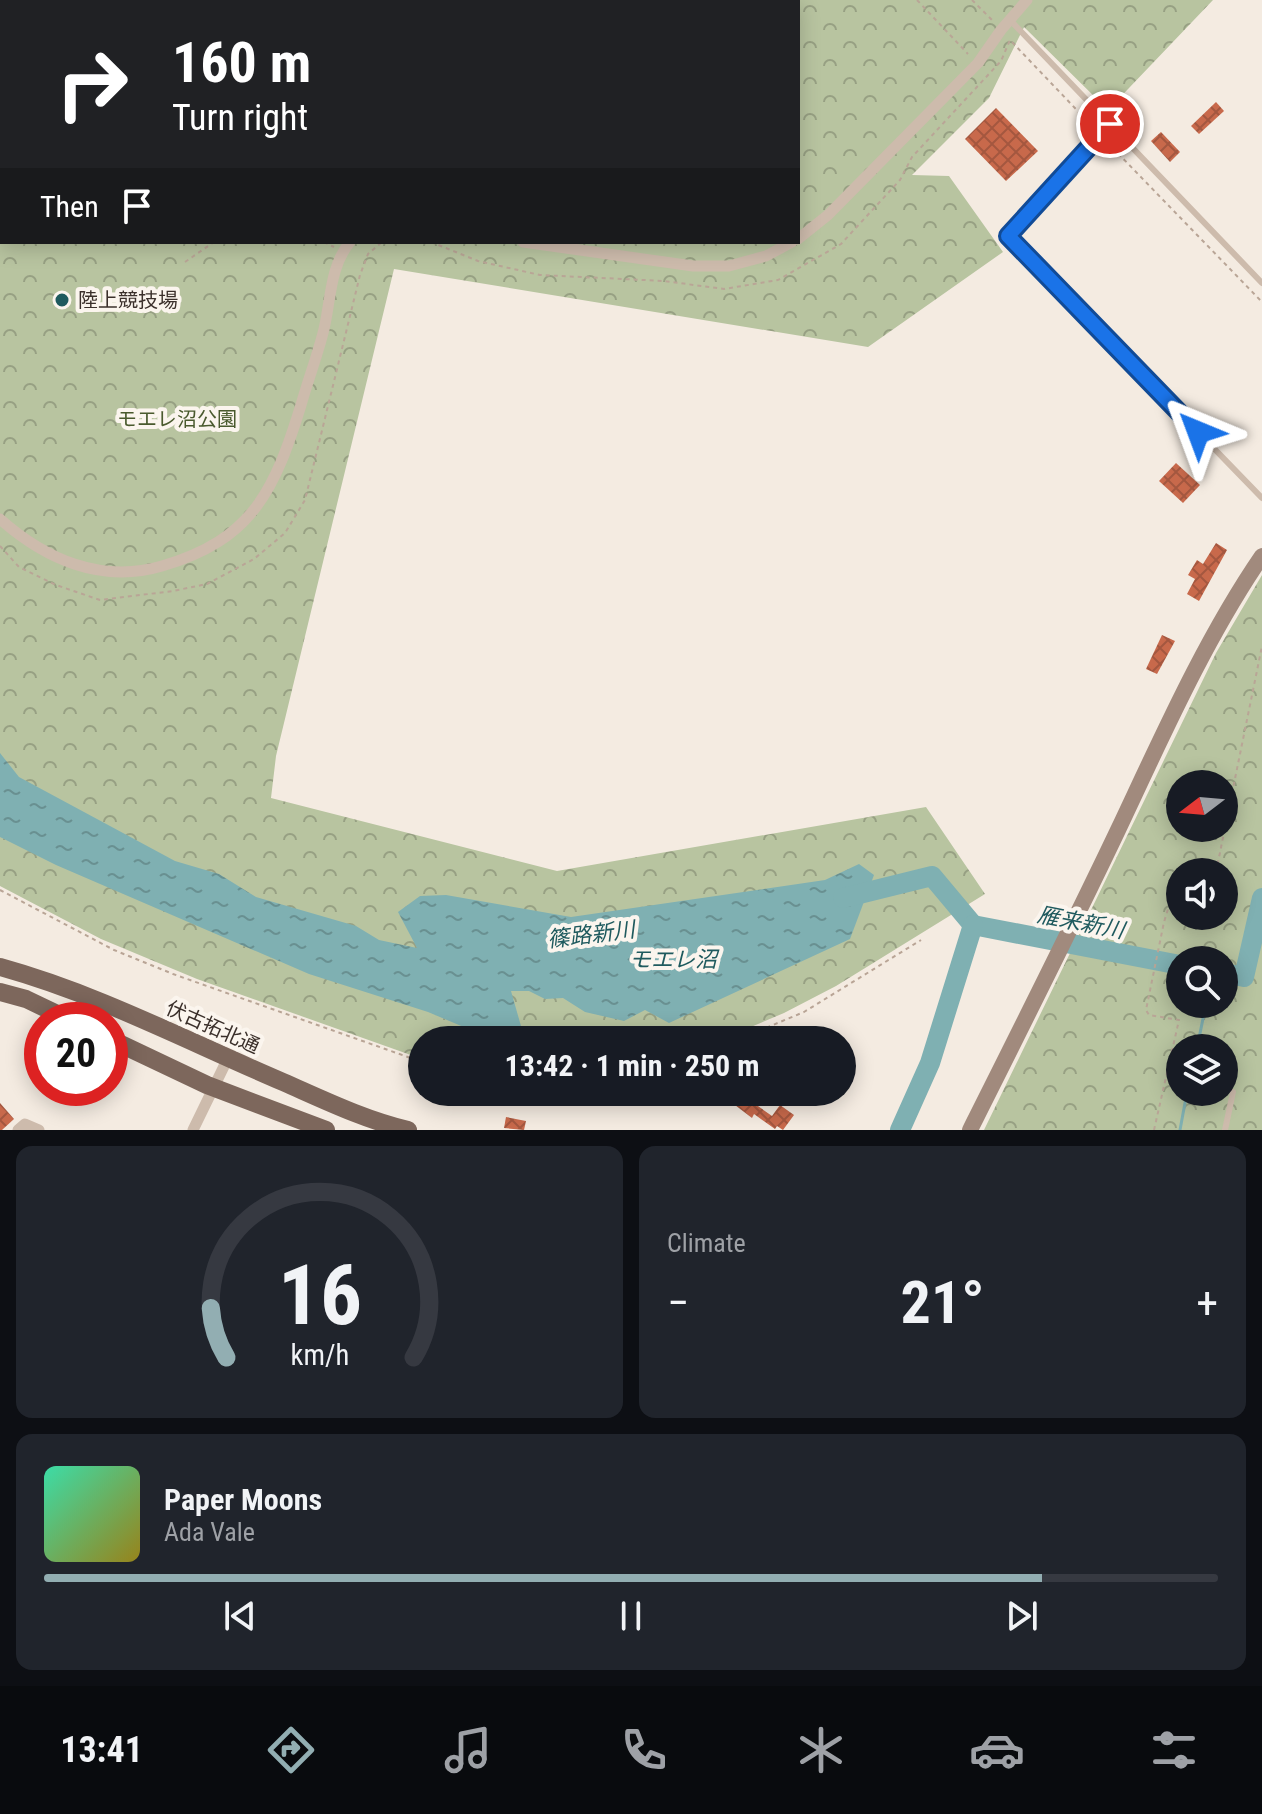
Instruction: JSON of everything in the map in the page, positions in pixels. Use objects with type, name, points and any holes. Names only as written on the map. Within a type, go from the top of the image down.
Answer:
[{"type":"main road","name":"伏古拓北通","points":[[0,967],[120,1009],[349,1111],[408,1130]]},
{"type":"main road","points":[[0,992],[32,1002]]},
{"type":"main road","points":[[128,1047],[214,1087],[326,1130]]},
{"type":"street","points":[[800,237],[828,215],[978,63],[1027,0]]},
{"type":"street","points":[[0,519],[42,551],[83,568],[100,571],[153,569],[208,550],[224,539],[252,514],[285,458],[324,329],[336,266],[349,244]]},
{"type":"street","points":[[537,244],[693,266],[729,266],[766,256],[788,244]]},
{"type":"street","points":[[970,1130],[1162,739],[1240,588],[1262,556]]},
{"type":"street","points":[[193,1130],[228,1058]]},
{"type":"street","points":[[18,1130],[25,1124],[39,1130]]},
{"type":"lane","points":[[1010,20],[1262,283]]},
{"type":"lane","points":[[1110,124],[1008,236],[1262,498]]},
{"type":"lane","points":[[1225,1130],[1230,1106]]},
{"type":"path","points":[[917,0],[978,63]]},
{"type":"path","points":[[972,0],[997,25]]},
{"type":"path","points":[[436,244],[478,261],[540,275],[664,281],[724,289],[778,280],[841,244],[900,180],[912,157],[1001,61],[1010,40],[1262,302]]},
{"type":"path","points":[[185,262],[211,244]]},
{"type":"path","points":[[0,546],[19,567],[56,585],[100,600],[207,584],[254,559],[285,533],[305,500],[360,275],[368,254],[380,244]]},
{"type":"path","points":[[1219,858],[1262,646]]},
{"type":"path","points":[[0,890],[114,950],[408,1057]]},
{"type":"path","points":[[1154,1130],[1179,1020],[1149,1015],[1146,1010],[1166,915]]},
{"type":"path","points":[[770,1026],[804,1012],[921,940]]},
{"type":"green space","name":"モエレ沼公園","points":[[800,0],[1213,0],[1108,110],[1024,27],[989,98],[912,175],[949,176],[1003,252],[868,347],[394,269],[276,756],[271,798],[557,871],[926,807],[985,894],[836,986],[753,1026],[408,1026],[408,1054],[197,979],[101,939],[0,886],[0,244],[800,244]]},
{"type":"green space","points":[[1262,575],[1262,1130],[984,1130],[1216,653]]},
{"type":"water","name":"モエレ沼","points":[[0,753],[19,777],[175,861],[219,874],[256,897],[356,926],[379,940],[417,948],[398,912],[420,896],[446,895],[571,917],[825,880],[859,864],[874,875],[850,939],[669,1023],[645,1010],[624,1021],[585,1012],[563,998],[545,999],[529,991],[511,991],[521,1026],[461,1026],[428,1012],[309,974],[56,865],[0,837]]},
{"type":"building","points":[[1216,102],[1224,111],[1199,134],[1191,126]]},
{"type":"building","points":[[996,108],[1038,151],[1006,181],[965,139]]},
{"type":"building","points":[[1161,132],[1180,152],[1170,162],[1151,141]]},
{"type":"building","points":[[1176,463],[1200,485],[1183,503],[1159,481]]},
{"type":"building","points":[[1216,543],[1227,550],[1199,601],[1187,594],[1195,579],[1188,575],[1197,560],[1203,564]]},
{"type":"building","points":[[1162,635],[1175,641],[1157,674],[1146,669]]},
{"type":"building","points":[[0,1103],[14,1119],[2,1130],[0,1130]]},
{"type":"building","points":[[736,1106],[758,1106],[772,1116],[781,1106],[794,1115],[783,1130],[777,1126],[775,1129],[754,1114],[752,1118]]},
{"type":"building","points":[[506,1117],[526,1121],[524,1130],[504,1128]]},
{"type":"waterway","name":"篠路新川","points":[[843,898],[932,876],[973,925]]},
{"type":"waterway","name":"雁来新川","points":[[1238,976],[1244,977],[1262,898]]},
{"type":"waterway","name":"雁来新川","points":[[973,925],[1166,962]]},
{"type":"waterway","name":"篠路新川","points":[[900,1130],[930,1063],[973,925]]},
{"type":"waterway","points":[[1200,1034],[1203,1018]]},
{"type":"waterway","points":[[1180,1130],[1184,1106]]},
{"type":"place","name":"陸上競技場","points":[[62,300]]},
{"type":"route","points":[[1110,124],[1008,236],[1198,432]]}]
